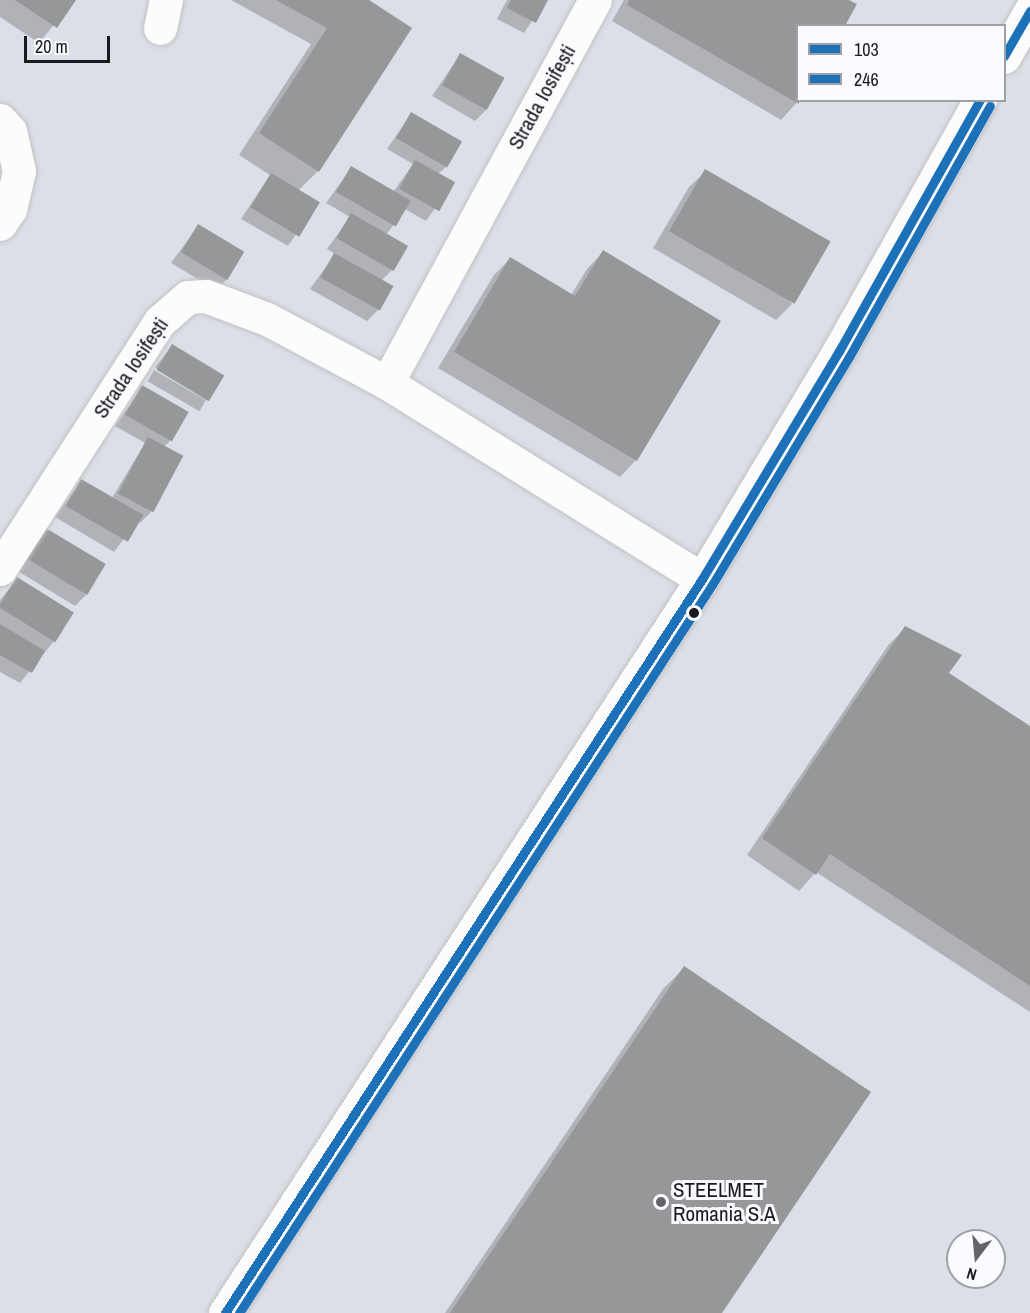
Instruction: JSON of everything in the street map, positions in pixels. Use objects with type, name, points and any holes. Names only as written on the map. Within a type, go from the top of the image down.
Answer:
[{"type":"main road","name":"Strada Iosifești","points":[[387,383],[595,0]]},
{"type":"main road","points":[[1006,55],[1030,11]]},
{"type":"main road","points":[[225,1313],[702,579],[838,351],[979,102]]},
{"type":"main road","points":[[0,120],[10,131],[19,171],[10,209],[0,224]]},
{"type":"main road","name":"Strada Iosifești","points":[[0,569],[159,322],[188,297],[206,296],[227,301],[387,383],[702,579]]},
{"type":"shaded area","points":[[0,0],[1030,0],[1030,1313],[0,1313]]},
{"type":"building","points":[[15,0],[76,0],[57,28]]},
{"type":"building","points":[[276,0],[369,0],[412,28],[319,172],[259,133],[327,28]]},
{"type":"building","points":[[511,0],[548,0],[536,23],[507,8]]},
{"type":"building","points":[[629,0],[849,0],[857,4],[846,24],[796,24],[796,102],[799,104],[627,5]]},
{"type":"building","points":[[460,53],[505,78],[487,110],[442,85]]},
{"type":"building","points":[[411,112],[462,142],[447,167],[396,138]]},
{"type":"building","points":[[415,160],[455,182],[439,211],[399,189]]},
{"type":"building","points":[[351,166],[411,200],[396,226],[336,192]]},
{"type":"building","points":[[705,169],[831,242],[795,304],[669,231]]},
{"type":"building","points":[[271,173],[320,202],[299,237],[250,207]]},
{"type":"building","points":[[351,213],[408,246],[394,271],[336,238]]},
{"type":"building","points":[[198,224],[244,252],[227,280],[181,252]]},
{"type":"building","points":[[603,250],[721,321],[637,461],[454,352],[510,257],[575,296]]},
{"type":"building","points":[[334,253],[393,286],[380,310],[320,277]]},
{"type":"building","points":[[172,344],[224,375],[209,401],[157,370]]},
{"type":"building","points":[[142,385],[189,412],[172,441],[125,414]]},
{"type":"building","points":[[148,437],[183,456],[153,512],[118,494]]},
{"type":"building","points":[[81,479],[143,515],[128,542],[66,506]]},
{"type":"building","points":[[44,527],[106,564],[87,595],[25,558]]},
{"type":"building","points":[[17,577],[74,613],[55,642],[0,608]]},
{"type":"building","points":[[0,624],[45,651],[32,673],[0,655]]},
{"type":"building","points":[[905,626],[962,655],[949,673],[1030,726],[1030,986],[830,854],[816,875],[762,838]]},
{"type":"building","name":"STEELMET Romania S.A","points":[[684,966],[871,1092],[722,1313],[450,1313]]},
{"type":"transit line","name":"103","points":[[1006,53],[1030,11]]},
{"type":"transit line","name":"103","points":[[225,1313],[702,579],[839,351],[979,102]]},
{"type":"transit line","name":"246","points":[[239,1313],[712,585],[849,357],[990,106]]},
{"type":"place","name":"STEELMET Romania S.A","points":[[661,1202]]}]
